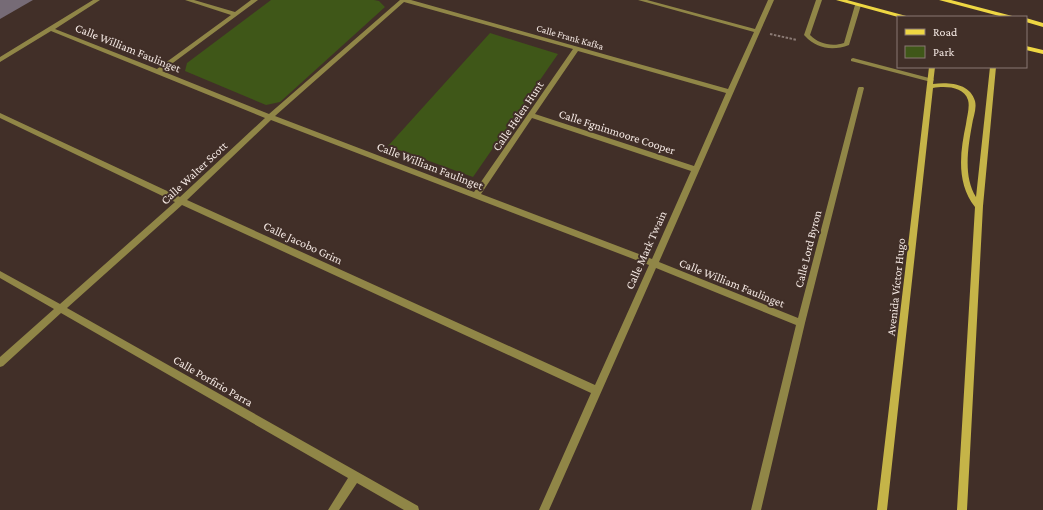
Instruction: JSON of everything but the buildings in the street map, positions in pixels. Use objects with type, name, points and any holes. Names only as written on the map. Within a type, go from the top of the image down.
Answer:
[{"type":"main road","points":[[839,0],[902,16]]},
{"type":"main road","points":[[942,0],[1008,16]]},
{"type":"main road","points":[[1027,20],[1043,25]]},
{"type":"main road","points":[[1027,48],[1043,52]]},
{"type":"street","points":[[0,60],[97,0]]},
{"type":"street","points":[[188,0],[234,14]]},
{"type":"street","points":[[157,72],[255,0]]},
{"type":"street","name":"Calle Frank Kafka","points":[[404,0],[730,92]]},
{"type":"street","name":"Calle Walter Scott","points":[[0,363],[181,201],[270,118],[404,0]]},
{"type":"street","points":[[641,0],[757,31]]},
{"type":"street","name":"Calle Mark Twain","points":[[544,510],[771,0]]},
{"type":"street","points":[[819,0],[807,35],[811,40],[824,46],[839,48],[847,44],[858,5]]},
{"type":"street","name":"Calle William Faulinget","points":[[50,29],[270,118],[654,263],[801,323]]},
{"type":"street","name":"Calle Helen Hunt","points":[[476,195],[532,116],[576,48]]},
{"type":"street","points":[[853,60],[931,83],[948,85],[966,92],[971,98],[972,103],[964,169],[970,194],[979,206]]},
{"type":"street","name":"Avenida Víctor Hugo","points":[[882,510],[932,68]]},
{"type":"street","points":[[962,510],[979,206],[993,68]]},
{"type":"street","name":"Calle Lord Byron","points":[[756,510],[801,323],[861,88]]},
{"type":"street","name":"Calle Jacobo Grim","points":[[0,114],[181,201],[597,391]]},
{"type":"street","name":"Calle Fgninmoore Cooper","points":[[532,116],[695,169]]},
{"type":"street","name":"Calle Porfirio Parra","points":[[0,274],[414,510]]},
{"type":"street","points":[[333,510],[356,476]]},
{"type":"path","points":[[757,31],[798,40],[811,40]]},
{"type":"green space","points":[[271,0],[374,0],[379,1],[385,7],[280,102],[266,105],[185,71],[187,63]]},
{"type":"green space","points":[[490,33],[558,54],[473,177],[388,146]]}]
